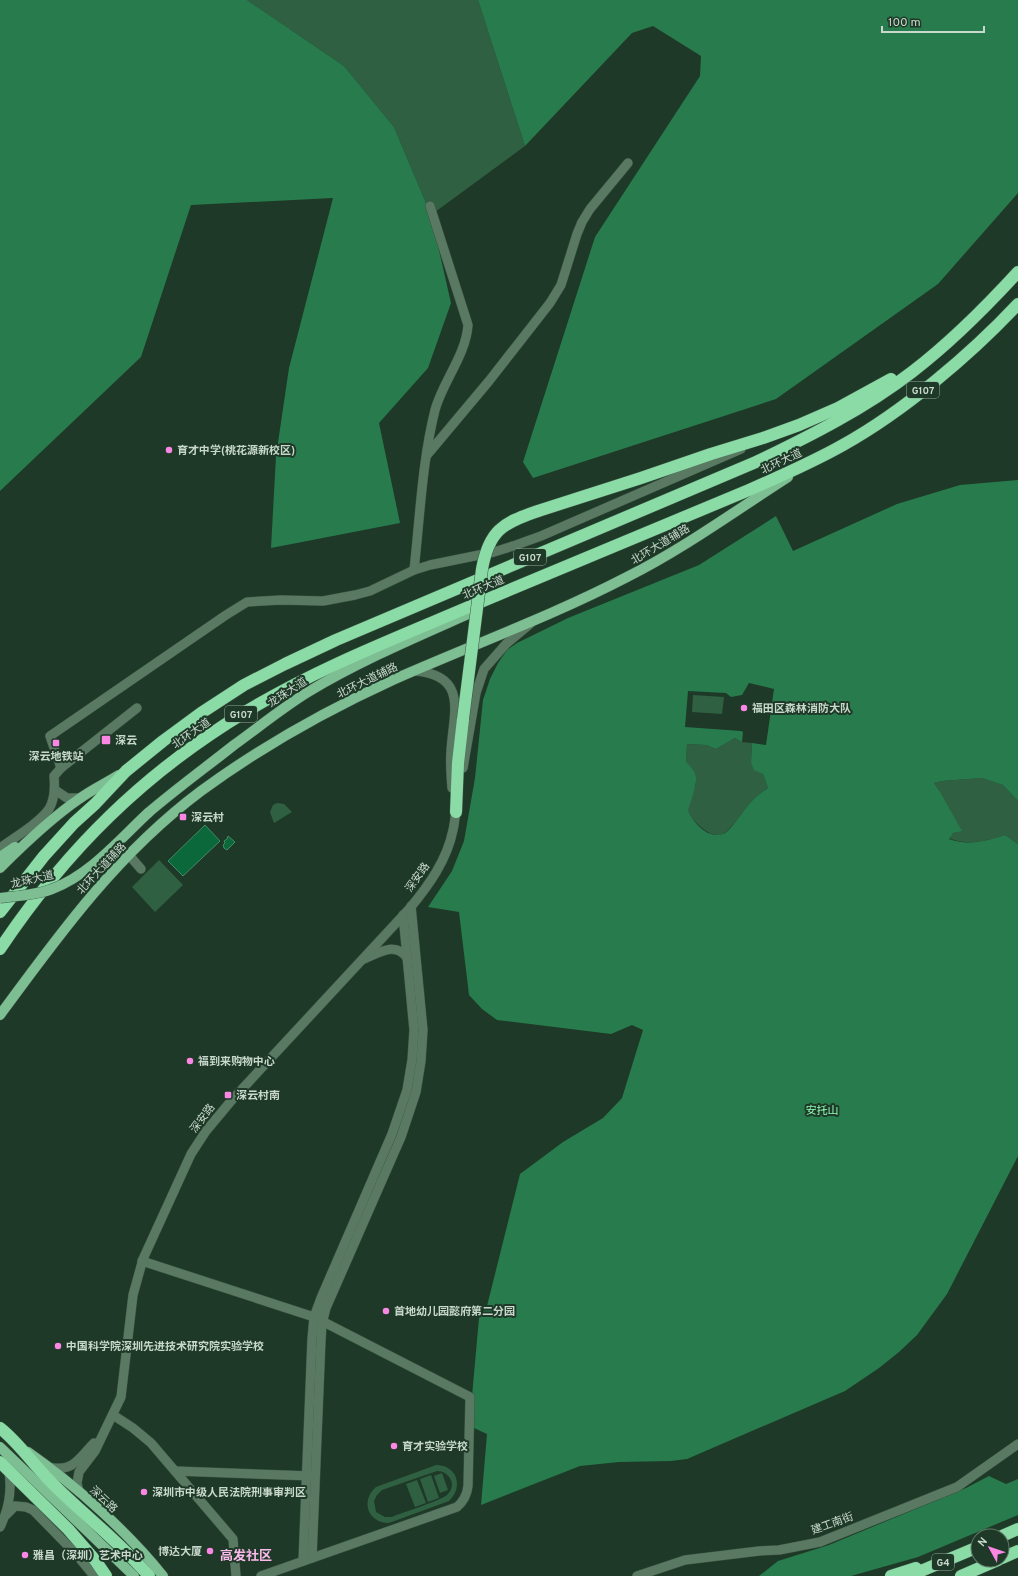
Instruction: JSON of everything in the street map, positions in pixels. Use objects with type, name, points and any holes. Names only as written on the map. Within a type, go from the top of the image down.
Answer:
[{"type":"highway","name":"北环大道","points":[[0,912],[44,856],[74,823],[95,804],[126,771],[201,713],[244,686],[284,664],[444,593],[756,462],[845,417],[911,373],[938,351],[971,321],[1018,272]]},
{"type":"highway","name":"北环大道","points":[[0,949],[62,867],[107,817],[139,788],[168,765],[210,735],[249,710],[348,659],[750,490],[815,460],[844,444],[875,424],[928,386],[982,340],[1018,304]]},
{"type":"highway","points":[[456,812],[458,763],[482,569],[486,551],[493,536],[505,525],[514,520],[538,511],[799,425],[838,408],[902,373],[938,351]]},
{"type":"highway","points":[[0,956],[12,932]]},
{"type":"highway","points":[[1,1429],[22,1448],[48,1479],[116,1541],[148,1576]]},
{"type":"highway","points":[[0,1462],[82,1545],[106,1576]]},
{"type":"highway","name":"G4","points":[[909,1576],[970,1550]]},
{"type":"highway","points":[[891,1576],[959,1555]]},
{"type":"highway","name":"G4","points":[[963,1575],[979,1568]]},
{"type":"main road","name":"北环大道辅路","points":[[0,1015],[78,911],[129,855],[168,818],[201,792],[261,751],[298,728],[394,680],[535,620],[626,578],[665,557],[815,460]]},
{"type":"main road","name":"龙珠大道","points":[[0,898],[50,890],[73,880],[92,865],[182,784],[308,692],[369,660],[504,597],[550,573]]},
{"type":"main road","points":[[0,857],[33,835],[80,798],[126,771]]},
{"type":"main road","points":[[0,868],[33,835]]},
{"type":"main road","points":[[0,1447],[134,1576]]},
{"type":"main road","name":"深云路","points":[[22,1448],[49,1467],[79,1492],[127,1537],[163,1576]]},
{"type":"street","points":[[426,456],[489,381],[550,302],[561,285],[576,234],[582,222],[590,209],[628,163]]},
{"type":"street","points":[[414,570],[426,456],[436,409],[468,333],[468,325],[430,206]]},
{"type":"street","points":[[61,768],[50,736],[247,602],[338,599],[370,591],[414,570],[434,564],[494,552],[541,536],[726,456],[763,438]]},
{"type":"street","name":"深安路","points":[[79,1492],[77,1483],[79,1472],[95,1451],[122,1394],[133,1295],[142,1261],[185,1167],[206,1131],[231,1101],[403,915],[427,887],[441,863],[453,831],[476,693],[484,668],[506,644],[535,620]]},
{"type":"street","points":[[416,671],[427,672],[435,675],[452,690],[455,710],[450,764],[456,812]]},
{"type":"street","points":[[0,848],[34,823],[49,809],[55,790],[54,776],[61,768],[137,708]]},
{"type":"street","points":[[55,790],[67,798],[80,798]]},
{"type":"street","points":[[129,855],[141,869]]},
{"type":"street","points":[[312,1558],[312,1331],[326,1308],[404,1130],[416,1092],[421,1061],[423,1030],[411,906]]},
{"type":"street","points":[[318,1319],[321,1298],[392,1134],[407,1090],[412,1060],[414,1030],[403,915]]},
{"type":"street","points":[[361,960],[392,948],[401,951],[407,958]]},
{"type":"street","points":[[142,1261],[318,1319],[470,1398],[468,1486],[467,1494],[463,1502],[457,1507],[261,1576]]},
{"type":"street","points":[[113,1415],[151,1442],[233,1539],[236,1576]]},
{"type":"street","points":[[49,1467],[59,1469],[70,1466],[104,1434]]},
{"type":"street","name":"建工南街","points":[[637,1576],[685,1560],[779,1550],[820,1542],[957,1487],[1018,1444]]},
{"type":"street","points":[[6,1516],[10,1494],[9,1472]]},
{"type":"street","points":[[176,1472],[311,1476]]},
{"type":"street","points":[[303,1561],[311,1476]]},
{"type":"street","points":[[0,1527],[6,1516],[15,1506],[26,1506],[33,1510],[76,1554],[94,1576]]},
{"type":"shaded area","points":[[247,0],[478,0],[525,146],[431,215],[394,127],[344,66]]},
{"type":"shaded area","points":[[693,695],[724,697],[722,714],[692,712]]},
{"type":"shaded area","points":[[735,738],[742,742],[752,743],[751,762],[763,774],[768,788],[753,800],[727,831],[716,835],[699,826],[687,811],[696,784],[686,761],[687,744],[706,745],[716,749]]},
{"type":"shaded area","points":[[982,778],[1003,785],[1018,801],[1018,844],[1005,835],[977,842],[963,842],[949,838],[953,833],[961,830],[934,783]]},
{"type":"shaded area","points":[[277,803],[284,804],[292,812],[274,823],[270,812],[273,805]]},
{"type":"shaded area","points":[[205,825],[220,841],[183,876],[168,861]]},
{"type":"shaded area","points":[[228,836],[235,842],[227,850],[223,845]]},
{"type":"shaded area","points":[[159,860],[183,885],[155,912],[132,887]]},
{"type":"shaded area","points":[[436,1465],[449,1469],[456,1478],[457,1483],[454,1495],[449,1501],[389,1523],[376,1519],[371,1515],[369,1510],[368,1499],[376,1487]],"holes":[[[437,1471],[445,1473],[451,1479],[452,1487],[447,1495],[392,1517],[385,1517],[376,1512],[374,1501],[382,1490]]]},
{"type":"shaded area","points":[[442,1473],[448,1490],[440,1493],[434,1476]]},
{"type":"shaded area","points":[[431,1475],[439,1498],[428,1502],[420,1479]]},
{"type":"shaded area","points":[[417,1480],[426,1503],[415,1507],[406,1484]]},
{"type":"green space","points":[[0,0],[247,0],[344,66],[394,127],[431,215],[451,303],[428,368],[379,423],[400,523],[271,548],[276,456],[289,368],[333,198],[191,205],[141,357],[0,491]]},
{"type":"green space","points":[[478,0],[1018,0],[1018,193],[938,284],[776,399],[533,478],[523,462],[595,237],[700,76],[701,56],[653,26],[632,33],[525,146]]},
{"type":"green space","name":"安托山","points":[[1018,480],[1018,801],[1003,785],[982,778],[934,783],[962,831],[953,833],[949,839],[963,842],[977,842],[1005,835],[1018,844],[1018,1156],[947,1294],[917,1335],[879,1368],[845,1391],[687,1459],[671,1461],[619,1462],[580,1466],[481,1505],[487,1434],[474,1428],[472,1396],[479,1318],[487,1306],[520,1174],[563,1142],[603,1118],[622,1098],[643,1030],[632,1025],[611,1034],[497,1020],[482,1009],[469,995],[459,912],[428,907],[452,871],[464,841],[475,778],[483,700],[490,679],[507,650],[517,643],[568,618],[699,565],[776,516],[793,551],[897,504],[960,485]],"holes":[[[749,683],[774,689],[766,745],[752,743],[751,762],[754,770],[763,774],[768,788],[759,794],[748,805],[728,831],[719,835],[708,833],[694,821],[688,811],[696,778],[693,770],[686,761],[687,744],[706,745],[716,749],[735,738],[742,742],[743,732],[685,727],[688,691],[726,693],[731,697],[742,695]]]},
{"type":"green space","points":[[989,1476],[1006,1484],[1018,1479],[1018,1515],[987,1528],[970,1528],[970,1535],[918,1557],[851,1576],[759,1576],[778,1561],[829,1545],[966,1488]]},
{"type":"place","name":"育才中学(桃花源新校区)","points":[[169,450]]},
{"type":"place","name":"福田区森林消防大队","points":[[744,708]]},
{"type":"place","name":"深云","points":[[106,740]]},
{"type":"place","name":"深云地铁站","points":[[56,743]]},
{"type":"place","name":"深云村","points":[[183,817]]},
{"type":"place","name":"福到来购物中心","points":[[190,1061]]},
{"type":"place","name":"深云村南","points":[[228,1095]]},
{"type":"place","name":"首地幼儿园懿府第二分园","points":[[386,1311]]},
{"type":"place","name":"中国科学院深圳先进技术研究院实验学校","points":[[58,1346]]},
{"type":"place","name":"育才实验学校","points":[[394,1446]]},
{"type":"place","name":"深圳市中级人民法院刑事审判区","points":[[144,1492]]},
{"type":"place","name":"博达大厦","points":[[210,1551]]},
{"type":"place","name":"雅昌（深圳）艺术中心","points":[[25,1555]]},
{"type":"district","name":"高发社区","points":[[246,1555]]}]
